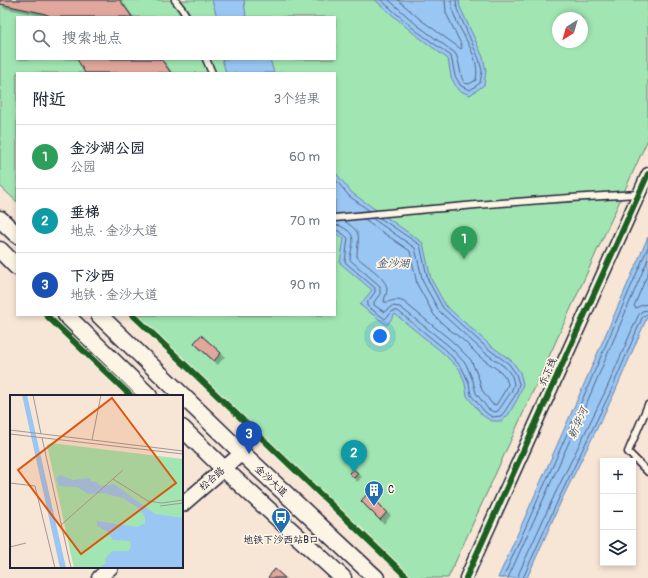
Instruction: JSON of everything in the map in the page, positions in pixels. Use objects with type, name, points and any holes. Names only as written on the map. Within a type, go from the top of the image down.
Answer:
[{"type":"main road","points":[[0,219],[16,234]]},
{"type":"main road","points":[[0,250],[16,266]]},
{"type":"main road","points":[[67,316],[148,395]]},
{"type":"main road","name":"金沙大道","points":[[100,316],[182,395]]},
{"type":"main road","name":"金沙大道","points":[[183,396],[376,578]]},
{"type":"main road","points":[[183,429],[224,469],[343,578]]},
{"type":"street","name":"乔下线","points":[[466,578],[648,174]]},
{"type":"street","name":"松合路","points":[[183,504],[242,453]]},
{"type":"street","points":[[99,578],[111,568]]},
{"type":"lane","points":[[175,0],[186,16]]},
{"type":"lane","points":[[206,60],[212,72]]},
{"type":"lane","points":[[336,218],[578,197],[639,194]]},
{"type":"lane","points":[[648,405],[628,452],[648,472]]},
{"type":"green space","points":[[0,0],[648,0],[648,139],[448,578],[407,578],[137,316],[336,316],[336,72],[16,72],[16,201],[0,186]]},
{"type":"water","points":[[212,0],[244,0],[246,16],[217,16]]},
{"type":"water","points":[[375,0],[459,0],[460,7],[483,57],[486,71],[484,85],[470,95],[458,90],[451,77],[448,59],[412,32]]},
{"type":"water","points":[[222,60],[270,60],[274,72],[226,72]]},
{"type":"water","name":"金沙湖","points":[[336,173],[352,193],[423,243],[431,279],[446,306],[490,345],[512,361],[520,372],[523,384],[519,396],[509,414],[502,421],[491,421],[482,415],[467,396],[460,370],[443,353],[395,314],[387,325],[360,305],[372,290],[340,263],[344,239],[336,234]]},
{"type":"water","name":"新华河","points":[[648,237],[648,315],[614,394],[562,499],[527,578],[498,578],[582,389]]},
{"type":"building","points":[[0,0],[120,0],[131,16],[50,16],[0,4]]},
{"type":"building","points":[[78,60],[162,60],[170,72],[84,72]]},
{"type":"building","points":[[201,335],[221,353],[214,361],[194,343]]},
{"type":"building","points":[[353,469],[358,473],[354,478],[349,473]]},
{"type":"building","name":"C","points":[[368,493],[387,512],[380,520],[361,501]]},
{"type":"building","points":[[275,569],[285,578],[269,578],[268,577]]},
{"type":"cycle path","points":[[466,578],[648,174]]},
{"type":"cycle path","points":[[47,316],[130,395]]},
{"type":"cycle path","points":[[134,316],[408,578]]},
{"type":"place","name":"金沙湖公园","points":[[464,259]]},
{"type":"place","name":"下沙西","points":[[249,454]]},
{"type":"place","name":"垂梯","points":[[354,473]]},
{"type":"place","name":"C","points":[[374,507]]},
{"type":"place","name":"地铁下沙西站B口","points":[[281,534]]}]
